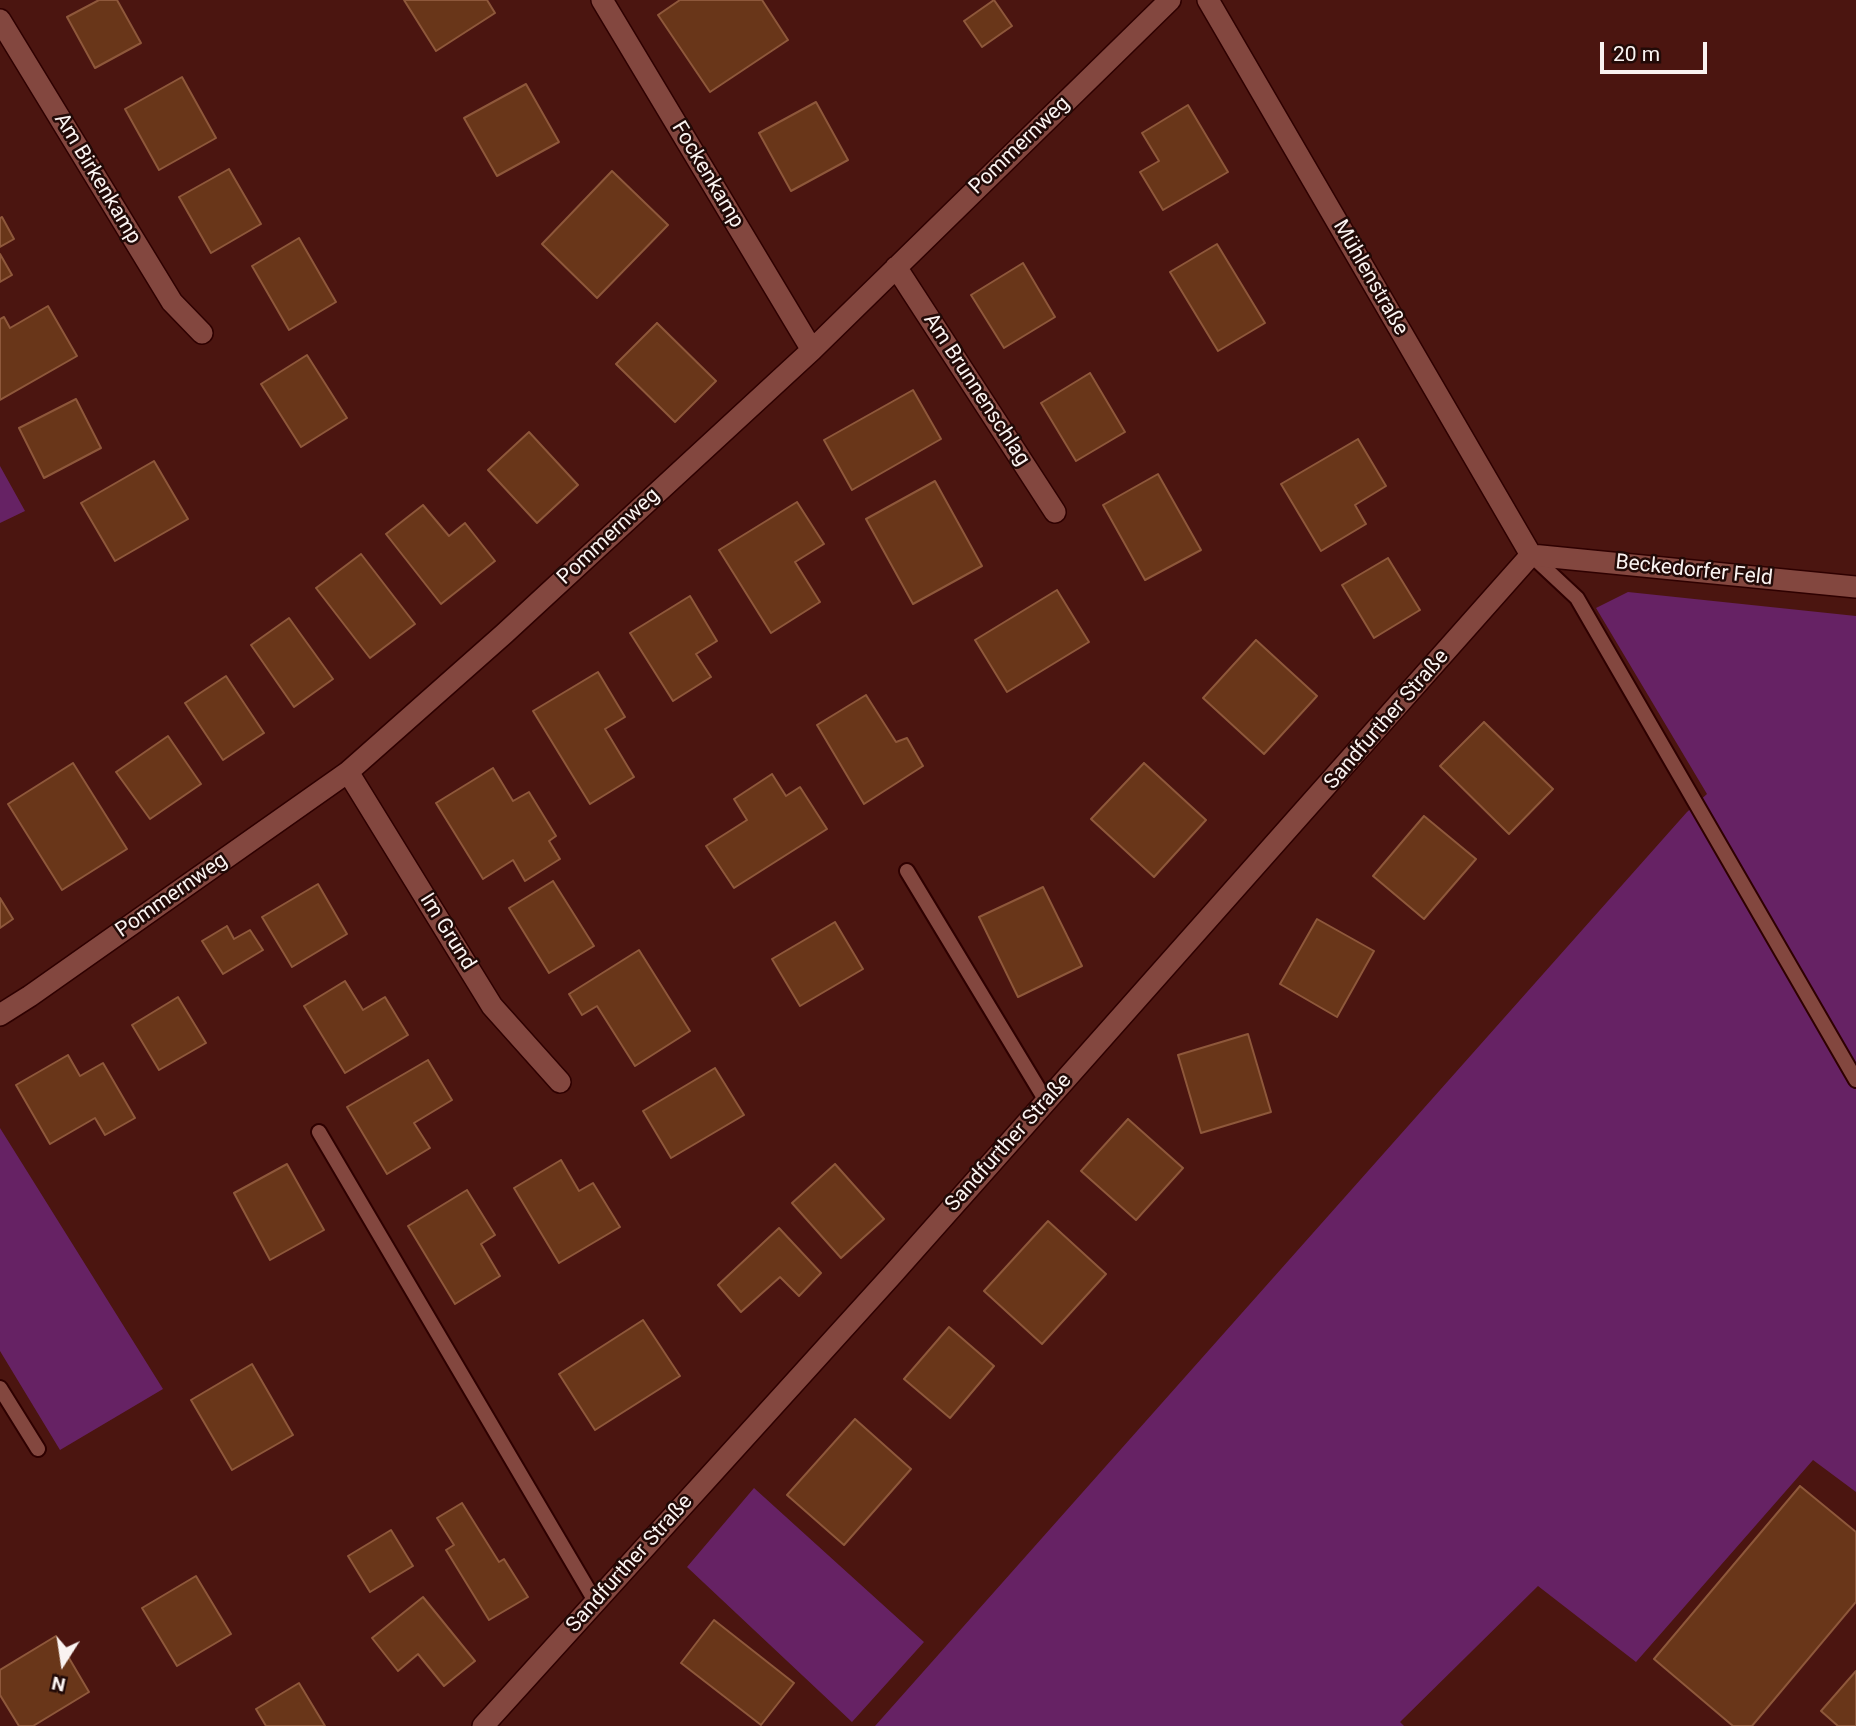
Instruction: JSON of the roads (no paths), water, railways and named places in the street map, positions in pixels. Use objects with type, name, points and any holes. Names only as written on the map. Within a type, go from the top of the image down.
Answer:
[{"type":"street","name":"Fockenkamp","points":[[602,0],[812,350]]},
{"type":"street","name":"Pommernweg","points":[[0,1015],[348,772],[504,634],[812,350],[1170,0]]},
{"type":"street","name":"Mühlenstraße","points":[[1208,0],[1531,555]]},
{"type":"street","name":"Am Birkenkamp","points":[[0,20],[172,302],[202,332]]},
{"type":"street","name":"Am Brunnenschlag","points":[[896,267],[1055,512]]},
{"type":"street","name":"Beckedorfer Feld","points":[[1531,555],[1856,587]]},
{"type":"street","name":"Sandfurther Straße","points":[[483,1726],[892,1275],[1531,555]]},
{"type":"street","name":"Im Grund","points":[[348,772],[492,1006],[560,1082]]},
{"type":"lane","points":[[1531,555],[1577,598],[1856,1080]]},
{"type":"lane","points":[[906,872],[1046,1101]]},
{"type":"lane","points":[[319,1132],[595,1601]]},
{"type":"lane","points":[[0,1388],[38,1450]]}]
